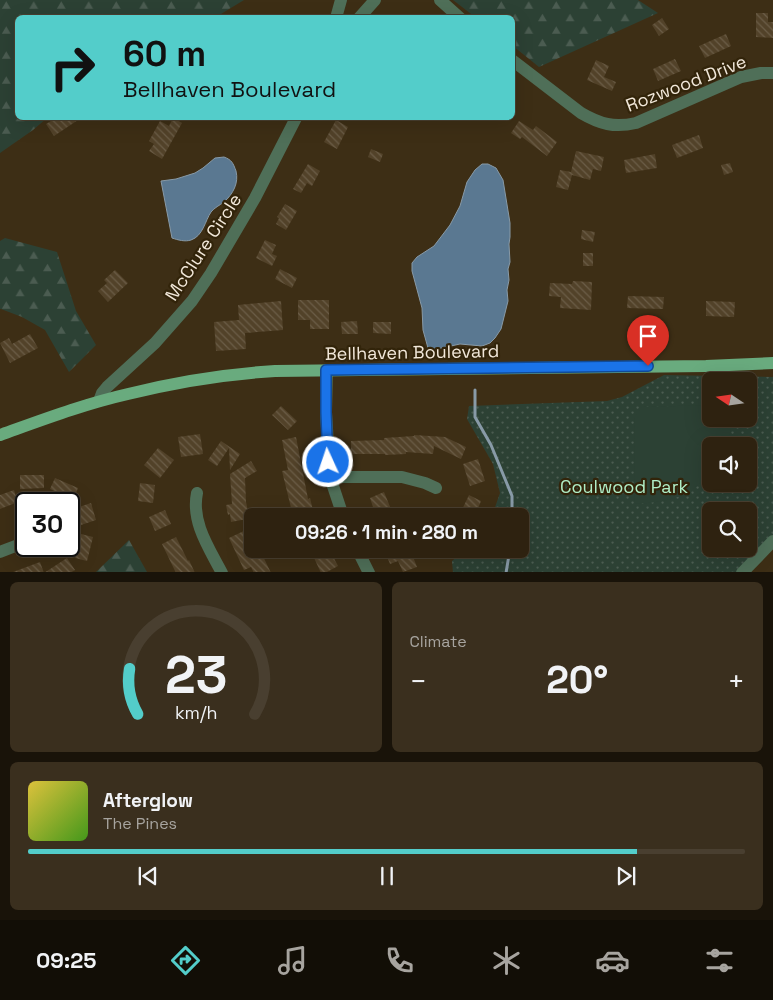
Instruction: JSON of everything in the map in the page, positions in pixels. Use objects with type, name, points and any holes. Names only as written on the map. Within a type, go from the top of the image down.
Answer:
[{"type":"main road","name":"Bellhaven Boulevard","points":[[0,435],[99,402],[145,390],[202,379],[258,372],[773,364]]},
{"type":"street","points":[[337,15],[341,0]]},
{"type":"street","points":[[362,15],[375,0]]},
{"type":"street","points":[[440,0],[457,15]]},
{"type":"street","name":"Rozwood Drive","points":[[515,62],[581,113],[604,124],[617,126],[636,123],[741,78],[773,72]]},
{"type":"street","name":"McClure Circle","points":[[99,402],[102,393],[107,387],[155,343],[192,301],[211,273],[255,198],[295,120]]},
{"type":"street","points":[[326,370],[326,412],[330,477],[340,508]]},
{"type":"street","points":[[330,477],[402,477],[436,488]]},
{"type":"street","points":[[197,493],[195,502],[196,514],[200,529],[222,572]]},
{"type":"street","points":[[742,572],[773,541]]},
{"type":"street","points":[[0,552],[15,546]]},
{"type":"street","points":[[362,558],[369,572]]},
{"type":"green space","points":[[0,0],[244,0],[219,15],[15,15],[15,120],[45,120],[0,153]]},
{"type":"green space","points":[[453,0],[638,0],[658,13],[539,67],[515,48],[515,15],[472,15]]},
{"type":"green space","points":[[5,238],[57,252],[76,311],[96,345],[69,372],[45,330],[22,317],[0,309],[0,241]]},
{"type":"green space","name":"Coulwood Park","points":[[664,375],[702,376],[702,428],[758,428],[758,377],[773,377],[773,541],[757,557],[742,572],[453,572],[452,561],[456,558],[529,558],[529,508],[495,508],[500,493],[493,464],[467,419],[469,406],[607,401],[622,397]]},
{"type":"green space","points":[[702,405],[702,428],[731,429],[729,437],[702,437],[702,481],[690,491],[674,498],[635,504],[634,418],[642,407]]},
{"type":"green space","points":[[129,540],[147,572],[96,572]]},
{"type":"water","points":[[224,157],[232,162],[236,171],[237,180],[233,192],[211,212],[201,232],[195,238],[186,241],[172,238],[161,181],[195,173],[215,158]]},
{"type":"water","points":[[482,164],[488,164],[496,168],[503,180],[510,223],[508,301],[501,329],[490,343],[482,346],[460,344],[431,350],[428,348],[423,330],[422,308],[412,271],[412,263],[417,257],[434,246],[450,225],[460,206],[467,182],[475,170]]},
{"type":"building","points":[[756,13],[768,13],[768,22],[773,22],[773,38],[756,37]]},
{"type":"building","points":[[662,18],[669,29],[659,36],[652,25]]},
{"type":"building","points":[[726,34],[731,46],[705,58],[699,46]]},
{"type":"building","points":[[675,59],[681,71],[658,81],[653,69]]},
{"type":"building","points":[[596,60],[609,66],[604,77],[616,82],[612,91],[587,80]]},
{"type":"building","points":[[53,120],[78,120],[54,136],[46,124]]},
{"type":"building","points":[[172,120],[182,123],[162,159],[149,151],[154,144],[149,141],[160,121],[169,126]]},
{"type":"building","points":[[336,120],[348,127],[337,149],[324,142]]},
{"type":"building","points":[[519,121],[533,130],[536,126],[557,142],[547,156],[522,137],[520,139],[511,133]]},
{"type":"building","points":[[699,135],[703,148],[677,158],[672,145]]},
{"type":"building","points":[[371,149],[383,154],[380,162],[368,157]]},
{"type":"building","points":[[576,151],[604,157],[601,171],[593,169],[590,180],[572,175],[568,190],[556,187],[560,170],[571,172]]},
{"type":"building","points":[[655,154],[657,168],[626,173],[624,160]]},
{"type":"building","points":[[730,163],[733,172],[724,175],[721,165]]},
{"type":"building","points":[[308,164],[320,171],[312,186],[307,183],[301,193],[293,189]]},
{"type":"building","points":[[285,204],[297,211],[286,230],[276,224],[279,218],[277,217]]},
{"type":"building","points":[[582,230],[595,232],[593,242],[581,239]]},
{"type":"building","points":[[265,240],[276,245],[272,254],[277,256],[272,266],[256,258]]},
{"type":"building","points":[[583,253],[593,253],[593,266],[583,266]]},
{"type":"building","points":[[280,269],[297,278],[292,288],[275,279]]},
{"type":"building","points":[[115,270],[128,283],[108,302],[98,291],[107,283],[104,280]]},
{"type":"building","points":[[573,281],[592,282],[591,310],[560,308],[561,297],[549,296],[550,283],[572,284]]},
{"type":"building","points":[[628,296],[664,297],[663,309],[627,308]]},
{"type":"building","points":[[298,300],[329,300],[329,329],[310,329],[310,320],[298,320]]},
{"type":"building","points":[[281,301],[283,330],[245,333],[246,349],[216,351],[214,322],[239,320],[238,305]]},
{"type":"building","points":[[706,301],[735,302],[734,317],[706,316]]},
{"type":"building","points":[[357,321],[358,334],[342,334],[341,322]]},
{"type":"building","points":[[373,322],[391,322],[391,334],[373,333]]},
{"type":"building","points":[[30,334],[38,348],[10,363],[0,343],[9,338],[12,344]]},
{"type":"building","points":[[281,406],[297,421],[288,430],[272,415]]},
{"type":"building","points":[[200,434],[203,454],[181,457],[178,437]]},
{"type":"building","points":[[414,435],[445,437],[466,447],[461,459],[434,446],[433,454],[406,452],[406,454],[385,455],[351,454],[351,441],[384,440],[384,438]]},
{"type":"building","points":[[296,437],[308,499],[310,498],[312,508],[291,508],[282,471],[288,470],[282,440]]},
{"type":"building","points":[[221,441],[240,454],[230,470],[229,448],[217,466],[208,460]]},
{"type":"building","points":[[158,448],[174,460],[160,478],[144,465]]},
{"type":"building","points":[[478,459],[485,481],[470,486],[463,464]]},
{"type":"building","points":[[251,461],[257,471],[245,478],[247,508],[244,508],[244,520],[231,522],[226,505],[232,504],[230,474]]},
{"type":"building","points":[[20,475],[44,475],[44,488],[20,489]]},
{"type":"building","points":[[55,478],[78,488],[76,492],[56,492],[50,489]]},
{"type":"building","points":[[140,483],[155,485],[153,503],[138,501]]},
{"type":"building","points":[[14,490],[15,503],[0,509],[0,495]]},
{"type":"building","points":[[384,492],[391,508],[373,508],[370,498]]},
{"type":"building","points":[[469,495],[481,501],[478,508],[463,508]]},
{"type":"building","points":[[91,503],[96,520],[80,525],[80,507]]},
{"type":"building","points":[[165,510],[171,524],[155,531],[149,517]]},
{"type":"building","points":[[244,531],[244,558],[264,558],[271,572],[254,572],[251,567],[244,570],[229,538]]},
{"type":"building","points":[[81,534],[93,537],[87,561],[75,558],[80,557]]},
{"type":"building","points":[[176,537],[195,572],[176,572],[162,544]]},
{"type":"building","points":[[67,558],[75,570],[72,572],[46,572]]},
{"type":"building","points":[[314,558],[334,558],[338,566],[327,572],[321,572]]},
{"type":"building","points":[[388,558],[414,558],[417,567],[403,572],[398,561],[390,564]]},
{"type":"building","points":[[40,562],[44,572],[13,572]]},
{"type":"waterway","points":[[475,390],[475,417],[491,445],[512,496],[512,508]]},
{"type":"waterway","points":[[506,572],[508,558]]},
{"type":"route","points":[[328,462],[326,370],[648,366]]}]
